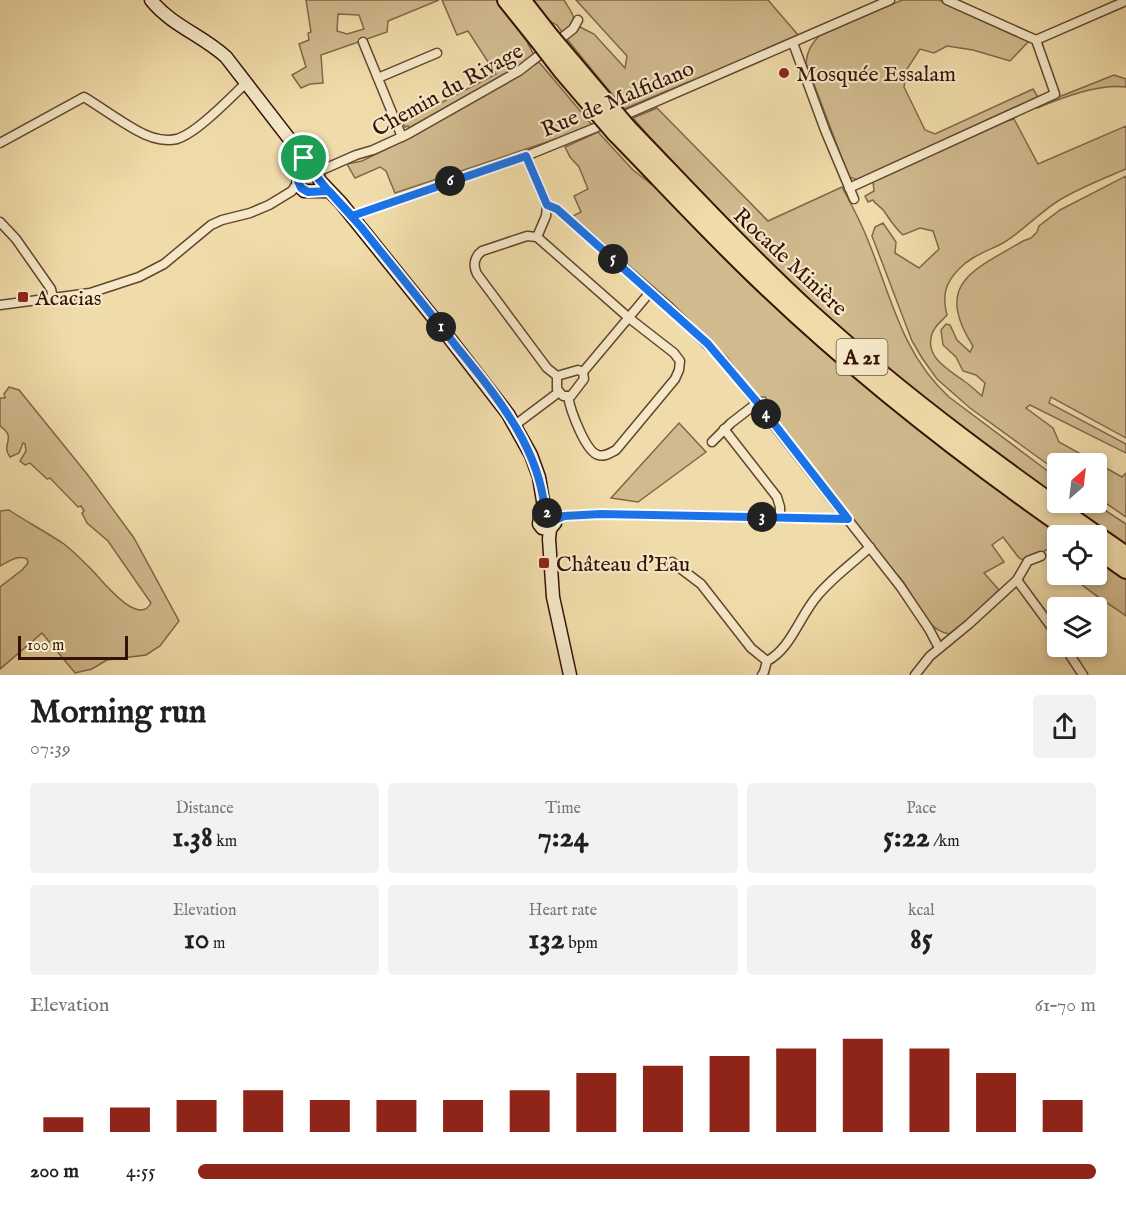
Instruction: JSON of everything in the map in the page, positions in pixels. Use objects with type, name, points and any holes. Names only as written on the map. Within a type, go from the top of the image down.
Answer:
[{"type":"highway","name":"Rocade Minière","points":[[506,0],[567,59],[621,130],[693,215],[756,277],[850,362],[933,431],[1061,525]]},
{"type":"highway","name":"Rocade Minière","points":[[522,0],[544,38]]},
{"type":"highway","name":"Rocade Minière","points":[[621,130],[764,269],[861,356],[939,420],[1030,488],[1126,555]]},
{"type":"highway","points":[[1107,557],[1126,570]]},
{"type":"main road","points":[[151,0],[163,15],[222,53],[304,158],[310,180],[329,191],[352,216],[515,424],[539,477],[550,521],[553,597],[570,675]]},
{"type":"street","name":"Rue de Malfidano","points":[[352,216],[526,156],[574,137],[890,0]]},
{"type":"street","points":[[849,188],[1055,94],[1036,40],[947,0]]},
{"type":"street","points":[[1036,40],[1126,1]]},
{"type":"street","name":"Chemin du Rivage","points":[[0,305],[105,290],[140,277],[164,264],[211,225],[269,206],[356,155],[373,150],[402,136],[519,71],[573,30],[578,20]]},
{"type":"street","points":[[363,42],[402,136]]},
{"type":"street","points":[[793,43],[825,130],[854,199]]},
{"type":"street","points":[[378,78],[437,53]]},
{"type":"street","points":[[0,143],[84,97],[142,133],[165,140],[176,139],[194,129],[246,83]]},
{"type":"street","points":[[526,156],[547,205],[546,216],[537,237]]},
{"type":"street","points":[[547,205],[557,209],[708,344],[758,403],[906,594],[939,648]]},
{"type":"street","points":[[0,222],[16,239],[51,289],[53,298]]},
{"type":"street","points":[[557,376],[547,368],[474,269],[478,254],[482,251],[527,236],[537,237],[629,318],[674,353],[680,361],[675,379],[616,450],[608,455],[599,455],[587,444],[569,405],[568,396]]},
{"type":"street","points":[[568,396],[571,396],[584,379],[583,372],[651,291]]},
{"type":"street","points":[[557,376],[578,370],[583,372]]},
{"type":"street","points":[[557,376],[556,383],[559,392],[568,396]]},
{"type":"street","points":[[515,424],[559,392]]},
{"type":"street","points":[[712,442],[724,429],[758,403]]},
{"type":"street","points":[[724,429],[777,497],[780,518]]},
{"type":"street","points":[[550,521],[564,516],[601,514],[848,519]]},
{"type":"street","points":[[762,675],[767,661],[780,652],[820,592],[870,547]]},
{"type":"street","points":[[915,675],[924,661],[1017,580],[1028,561],[1041,556]]},
{"type":"street","points":[[672,562],[701,584],[751,648],[767,661]]},
{"type":"street","points":[[1017,580],[1047,621]]},
{"type":"street","points":[[1071,657],[1083,675]]},
{"type":"shaded area","points":[[306,0],[439,0],[388,21],[387,32],[321,55],[323,83],[310,84],[301,88],[292,75],[306,67],[299,44],[309,40],[308,33],[311,32]],"holes":[[[338,14],[359,15],[364,29],[347,34],[337,31]]]},
{"type":"shaded area","points":[[442,0],[496,0],[526,40],[535,57],[409,128],[405,127],[403,123],[406,121],[496,74],[468,31],[457,35]]},
{"type":"shaded area","points":[[533,0],[564,0],[574,18],[572,25],[564,35],[557,25],[547,20]]},
{"type":"shaded area","points":[[576,0],[768,0],[799,36],[624,109],[566,38],[580,27],[594,34],[625,68],[627,56]]},
{"type":"shaded area","points":[[902,0],[939,0],[1029,41],[1010,61],[973,50],[947,46],[934,53],[920,49],[907,69],[904,87],[925,130],[935,134],[1033,89],[1038,97],[858,180],[849,177],[806,63],[807,55],[819,36]]},
{"type":"shaded area","points":[[539,62],[592,125],[395,193],[386,171],[380,167],[355,178],[347,164],[362,161],[410,137]]},
{"type":"shaded area","points":[[1114,75],[1126,79],[1126,87],[1092,89],[1037,108],[1036,106]]},
{"type":"shaded area","points":[[657,108],[768,221],[842,187],[864,231],[899,322],[919,362],[949,397],[1047,470],[1047,491],[904,383],[826,316],[712,206],[633,118]]},
{"type":"shaded area","points":[[1014,119],[1038,164],[1126,126],[1126,169],[1058,201],[1003,243],[964,264],[954,274],[946,290],[947,315],[933,331],[930,342],[932,350],[939,362],[982,396],[985,383],[976,375],[963,371],[956,357],[943,345],[941,330],[946,324],[950,325],[957,340],[970,352],[973,346],[962,325],[957,307],[958,293],[965,281],[975,270],[1031,238],[1039,226],[1060,210],[1126,176],[1126,438],[1051,397],[1049,403],[1126,444],[1126,453],[1030,405],[1026,408],[1053,428],[1059,442],[1079,453],[1047,453],[1047,464],[970,408],[937,379],[912,341],[872,236],[875,227],[883,223],[896,242],[895,253],[919,268],[939,249],[933,231],[920,228],[903,235],[884,211],[873,200],[868,202],[865,196],[874,191],[873,181],[1000,123]]},
{"type":"shaded area","points":[[598,132],[633,170],[655,187],[767,298],[856,377],[926,436],[1049,525],[1047,525],[1047,550],[1025,561],[1019,558],[1003,537],[992,545],[1004,562],[984,573],[999,590],[969,619],[949,634],[931,624],[907,587],[765,406],[768,401],[765,397],[756,397],[708,338],[571,217],[581,212],[574,196],[588,189],[579,167],[565,147]]},
{"type":"shaded area","points":[[9,387],[19,390],[87,474],[134,538],[179,621],[160,646],[146,655],[107,660],[92,669],[75,673],[42,633],[0,669],[0,587],[28,563],[27,559],[20,557],[0,566],[0,511],[9,510],[64,544],[129,606],[137,610],[145,609],[151,603],[108,541],[87,523],[81,506],[78,507],[50,478],[47,479],[30,463],[25,465],[20,461],[26,451],[25,444],[23,443],[19,453],[10,457],[7,452],[8,434],[0,426],[0,398],[5,398],[4,394]]},
{"type":"shaded area","points":[[679,423],[706,452],[638,502],[611,498]]},
{"type":"shaded area","points":[[1107,469],[1122,477],[1126,473],[1126,517],[1107,504]]},
{"type":"shaded area","points":[[1107,512],[1126,524],[1126,545],[1107,532],[1107,525],[1096,525],[1079,513]]},
{"type":"shaded area","points":[[1107,566],[1126,579],[1126,616],[1107,603],[1107,597],[1099,597],[1083,585],[1107,585]]},
{"type":"place","name":"Mosquée Essalam","points":[[784,73]]},
{"type":"place","name":"Acacias","points":[[23,297]]},
{"type":"place","name":"Château d'Eau","points":[[544,563]]},
{"type":"route","points":[[304,158],[298,181],[299,186],[308,192],[329,191],[337,198],[352,216],[526,156],[547,205],[557,209],[708,344],[758,403],[848,519],[601,514],[564,516],[555,520],[553,515],[545,513],[539,477],[515,424],[361,227],[337,198],[320,182],[317,174],[312,172],[304,158]]}]
